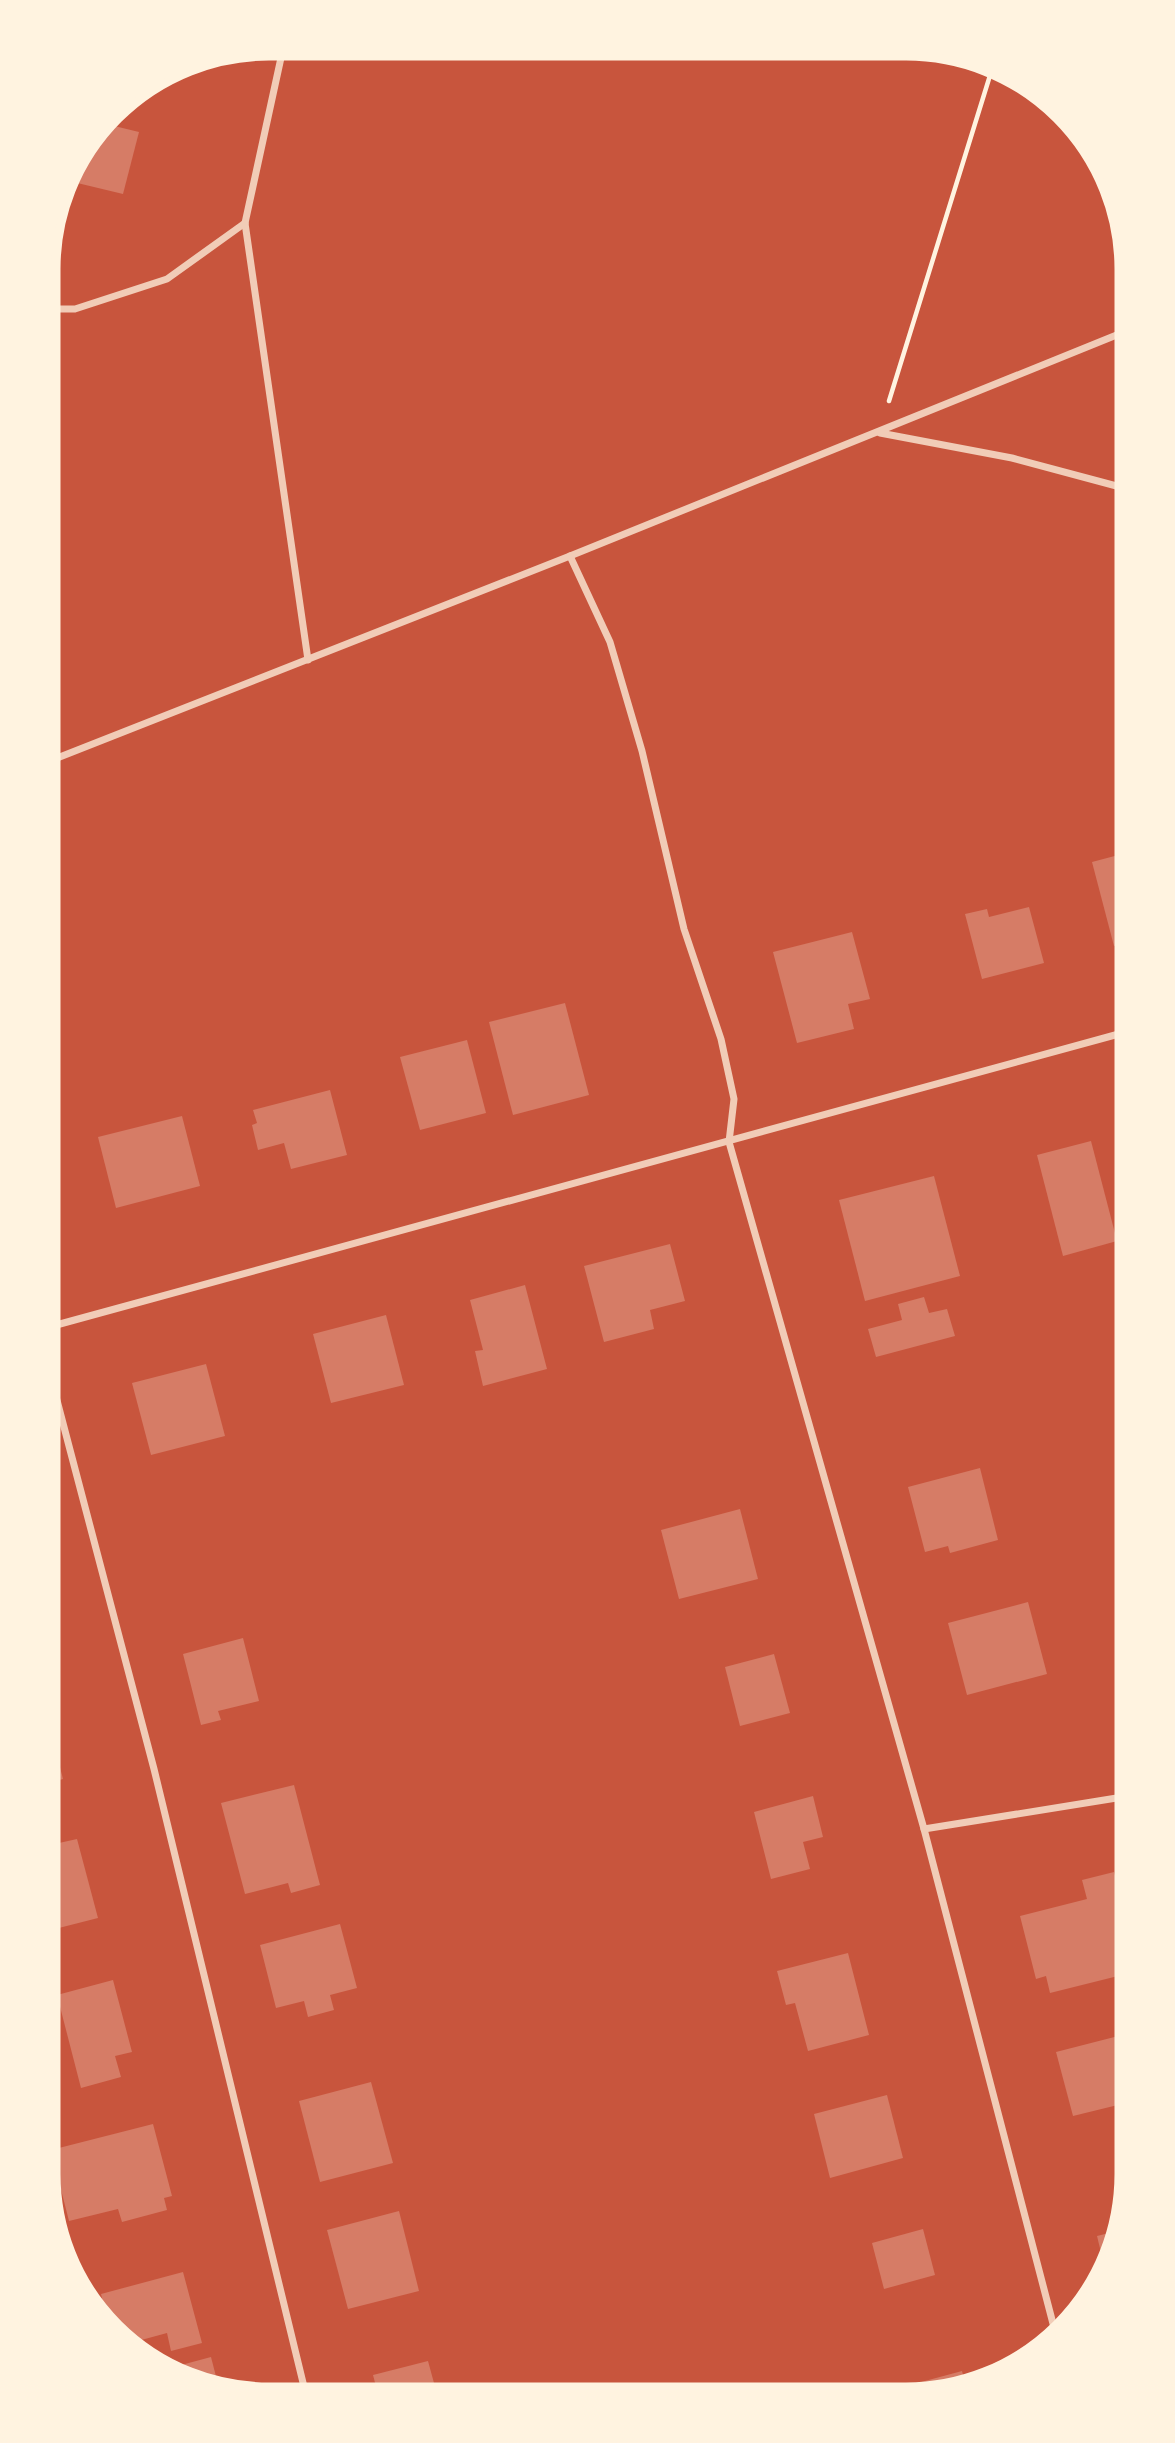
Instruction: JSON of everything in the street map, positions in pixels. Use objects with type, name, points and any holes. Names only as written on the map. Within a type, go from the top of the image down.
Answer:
[{"type":"street","points":[[281,56],[245,223],[308,660]]},
{"type":"street","points":[[56,309],[75,309],[167,279],[245,223]]},
{"type":"street","points":[[56,758],[570,556],[1119,334]]},
{"type":"street","points":[[880,432],[1012,458],[1119,486]]},
{"type":"street","points":[[570,556],[610,642],[642,751],[684,929],[720,1039],[734,1099],[729,1142],[923,1829],[1053,2328]]},
{"type":"street","points":[[56,1325],[1119,1034]]},
{"type":"street","points":[[56,1397],[154,1769],[304,2387]]},
{"type":"street","points":[[923,1829],[1119,1799]]},
{"type":"path","points":[[880,432],[991,74]]},
{"type":"building","points":[[111,125],[139,132],[123,194],[74,182],[84,162]]},
{"type":"building","points":[[1119,855],[1119,945],[1114,946],[1092,862]]},
{"type":"building","points":[[1029,907],[1044,963],[982,979],[965,914],[987,909],[989,917]]},
{"type":"building","points":[[852,932],[870,999],[848,1004],[854,1029],[797,1043],[773,952]]},
{"type":"building","points":[[565,1003],[589,1095],[513,1115],[489,1022]]},
{"type":"building","points":[[467,1040],[486,1113],[420,1130],[400,1057]]},
{"type":"building","points":[[330,1090],[347,1155],[291,1169],[284,1143],[258,1150],[252,1125],[257,1123],[253,1110]]},
{"type":"building","points":[[182,1116],[200,1186],[116,1208],[98,1137]]},
{"type":"building","points":[[1091,1141],[1117,1241],[1063,1256],[1037,1155]]},
{"type":"building","points":[[934,1176],[960,1276],[865,1301],[839,1200]]},
{"type":"building","points":[[670,1244],[685,1301],[650,1310],[654,1329],[604,1342],[584,1266]]},
{"type":"building","points":[[525,1285],[547,1369],[483,1386],[475,1351],[483,1350],[470,1300]]},
{"type":"building","points":[[924,1297],[929,1313],[947,1309],[955,1336],[876,1357],[868,1329],[902,1320],[898,1304]]},
{"type":"building","points":[[386,1315],[404,1385],[331,1403],[313,1334]]},
{"type":"building","points":[[206,1364],[225,1436],[151,1455],[132,1383]]},
{"type":"building","points":[[980,1468],[998,1540],[950,1553],[948,1546],[925,1552],[908,1487]]},
{"type":"building","points":[[740,1509],[758,1579],[679,1599],[661,1530]]},
{"type":"building","points":[[1028,1602],[1047,1674],[967,1695],[948,1623]]},
{"type":"building","points":[[243,1638],[259,1701],[218,1711],[221,1720],[201,1725],[183,1654]]},
{"type":"building","points":[[774,1654],[790,1713],[740,1726],[725,1667]]},
{"type":"building","points":[[56,1752],[63,1779],[56,1781]]},
{"type":"building","points":[[294,1785],[320,1885],[291,1893],[288,1883],[245,1894],[221,1803]]},
{"type":"building","points":[[813,1796],[823,1837],[803,1842],[810,1869],[771,1879],[754,1812]]},
{"type":"building","points":[[77,1839],[98,1918],[56,1929],[56,1844]]},
{"type":"building","points":[[1114,1872],[1119,1889],[1119,1976],[1050,1993],[1046,1976],[1036,1979],[1020,1916],[1087,1899],[1082,1880]]},
{"type":"building","points":[[340,1924],[357,1988],[330,1995],[334,2010],[308,2017],[304,2001],[276,2008],[260,1945]]},
{"type":"building","points":[[848,1953],[869,2035],[808,2051],[795,2003],[786,2005],[777,1971]]},
{"type":"building","points":[[113,1980],[132,2052],[115,2056],[121,2077],[81,2088],[57,1995]]},
{"type":"building","points":[[1119,2036],[1119,2105],[1073,2116],[1056,2052]]},
{"type":"building","points":[[371,2082],[393,2163],[320,2182],[299,2101]]},
{"type":"building","points":[[887,2095],[903,2158],[830,2178],[814,2114]]},
{"type":"building","points":[[153,2124],[172,2196],[164,2198],[167,2210],[122,2222],[118,2209],[69,2221],[56,2170],[56,2149]]},
{"type":"building","points":[[399,2211],[419,2291],[348,2309],[327,2230]]},
{"type":"building","points":[[923,2229],[935,2275],[884,2289],[872,2243]]},
{"type":"building","points":[[1111,2233],[1102,2258],[1097,2236]]},
{"type":"building","points":[[183,2272],[202,2343],[171,2351],[167,2333],[137,2341],[105,2310],[101,2294]]},
{"type":"building","points":[[211,2357],[217,2380],[200,2376],[177,2366]]},
{"type":"building","points":[[428,2361],[435,2387],[376,2387],[373,2375]]},
{"type":"building","points":[[962,2371],[964,2379],[934,2385],[903,2387]]}]
